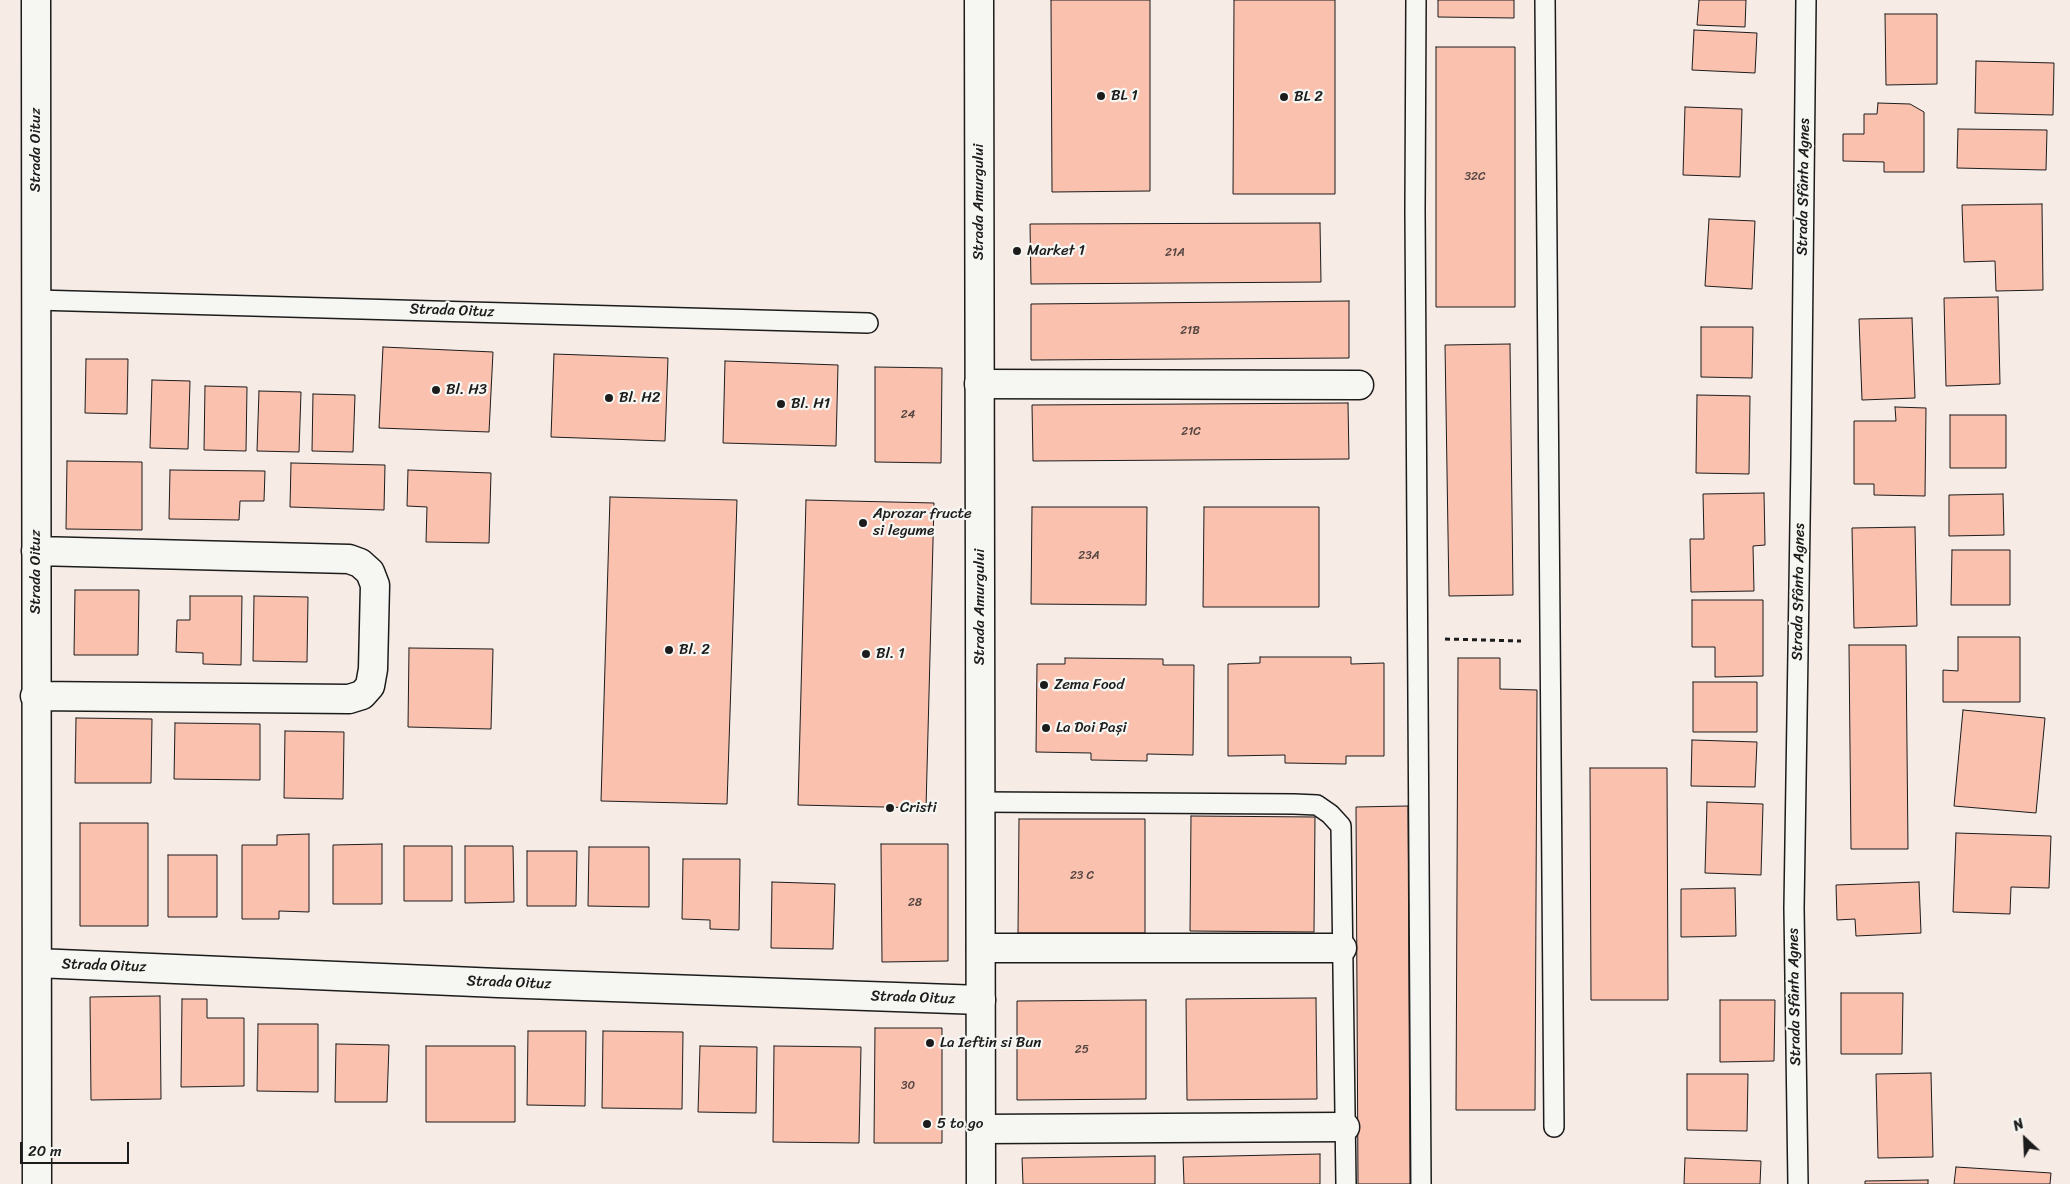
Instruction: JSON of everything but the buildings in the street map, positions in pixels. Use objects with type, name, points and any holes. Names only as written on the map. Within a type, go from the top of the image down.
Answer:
[{"type":"street","name":"Strada Oituz","points":[[36,0],[35,696],[37,1184]]},
{"type":"street","name":"Strada Amurgului","points":[[979,0],[981,1184]]},
{"type":"street","points":[[980,384],[1359,385]]},
{"type":"street","points":[[35,696],[349,699],[362,695],[370,686],[373,669],[375,585],[370,572],[360,563],[349,559],[36,551]]},
{"type":"street","points":[[981,948],[1342,948]]},
{"type":"street","name":"Strada Oituz","points":[[37,963],[498,983],[981,1000]]},
{"type":"street","points":[[981,1129],[1345,1127]]},
{"type":"lane","points":[[1416,0],[1417,639],[1421,1184]]},
{"type":"lane","points":[[1545,0],[1554,1127]]},
{"type":"lane","name":"Strada Sfânta Agnes","points":[[1798,1184],[1794,908],[1806,0]]},
{"type":"lane","name":"Strada Oituz","points":[[36,300],[868,323]]},
{"type":"lane","points":[[980,802],[1317,805],[1330,814],[1341,826],[1346,1184]]},
{"type":"path","points":[[1417,639],[1551,641]]},
{"type":"place","name":"BL 1","points":[[1101,96]]},
{"type":"place","name":"BL 2","points":[[1284,97]]},
{"type":"place","name":"Market 1","points":[[1017,251]]},
{"type":"place","name":"Bl. H3","points":[[436,390]]},
{"type":"place","name":"Bl. H2","points":[[609,398]]},
{"type":"place","name":"Bl. H1","points":[[781,404]]},
{"type":"place","name":"Aprozar fructe si legume","points":[[863,523]]},
{"type":"place","name":"Bl. 2","points":[[669,650]]},
{"type":"place","name":"Bl. 1","points":[[866,654]]},
{"type":"place","name":"Zema Food","points":[[1044,685]]},
{"type":"place","name":"La Doi Pași","points":[[1046,728]]},
{"type":"place","name":"Cristi","points":[[890,808]]},
{"type":"place","name":"La Ieftin si Bun","points":[[930,1043]]},
{"type":"place","name":"5 to go","points":[[927,1124]]}]
